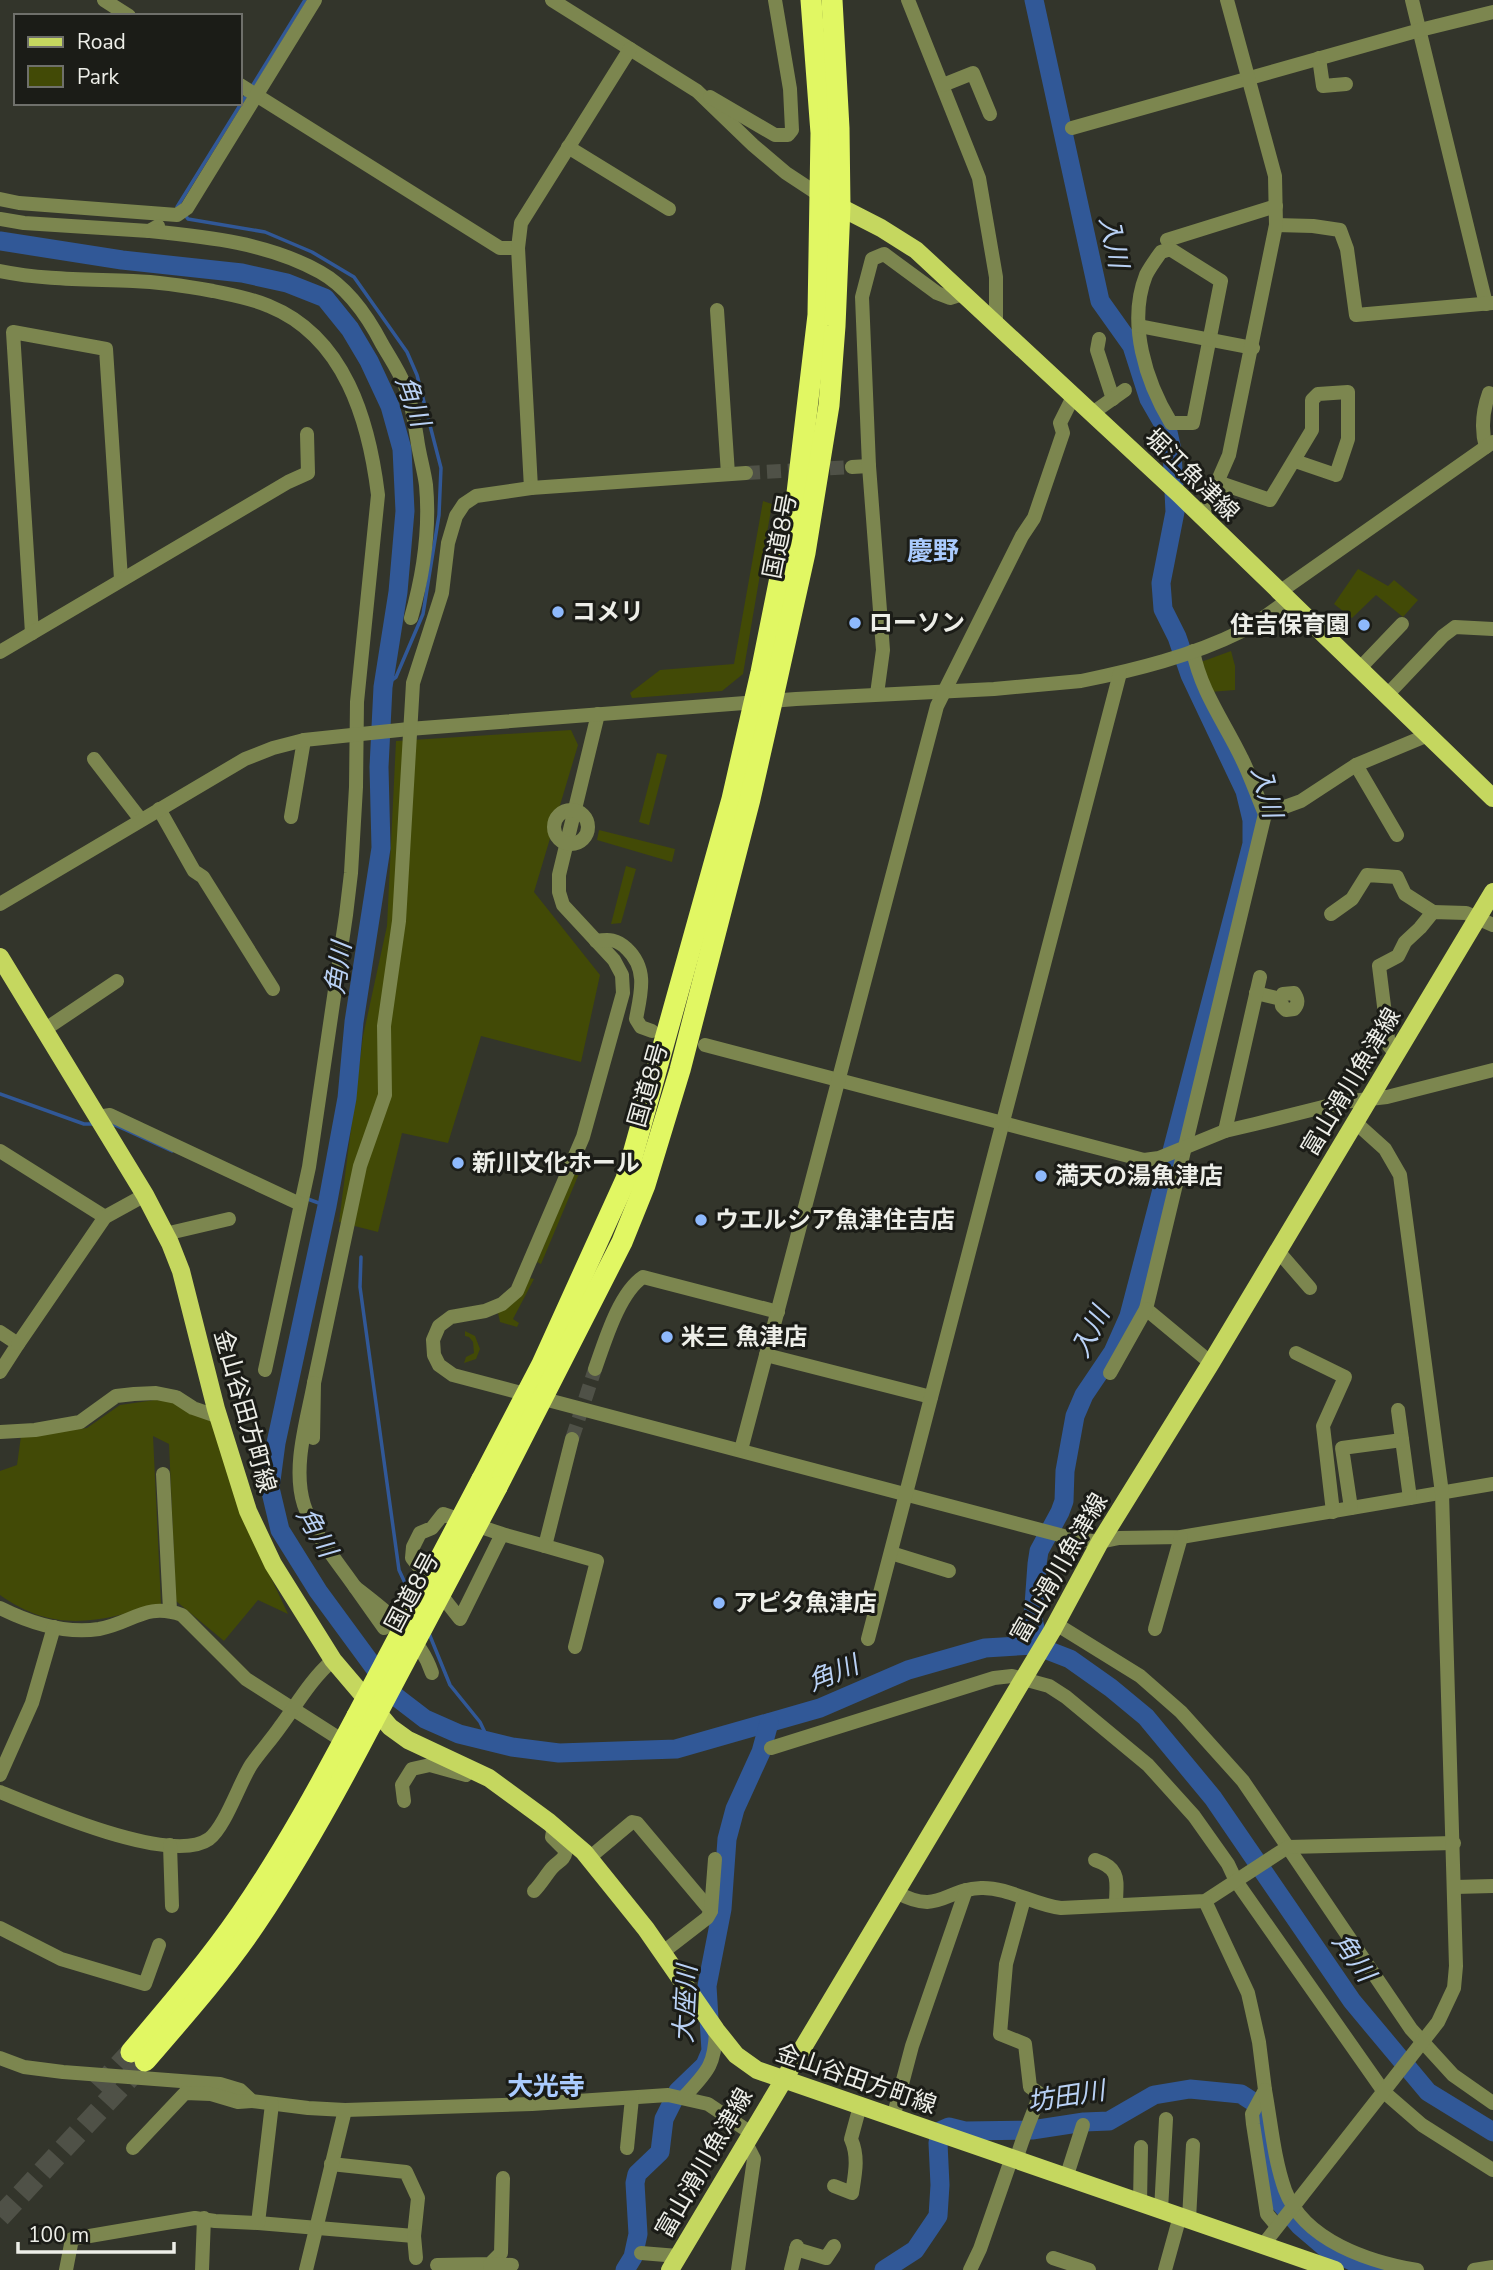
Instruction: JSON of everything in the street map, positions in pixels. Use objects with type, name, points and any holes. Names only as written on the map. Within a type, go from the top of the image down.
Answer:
[{"type":"highway","name":"国道8号","points":[[365,1719],[344,1741],[303,1818],[240,1916],[186,1987],[138,2057],[196,2001],[254,1926],[317,1826],[365,1719],[534,1396],[622,1242],[645,1185],[680,1070],[750,799],[783,568],[803,455],[818,315],[821,196],[818,80],[811,0]]},
{"type":"highway","name":"国道8号","points":[[763,702],[805,553],[827,417],[835,326],[840,207],[832,0]]},
{"type":"main road","name":"堀江魚津線","points":[[840,207],[916,250],[1202,517],[1493,798]]},
{"type":"main road","name":"富山滑川魚津線","points":[[674,2263],[1024,1678],[1100,1542],[1396,1054],[1485,922],[1493,892]]},
{"type":"main road","name":"金山谷田方町線","points":[[0,957],[166,1234],[181,1271],[219,1417],[258,1535],[333,1660],[390,1727],[408,1740],[489,1777],[554,1826],[589,1858],[663,1952],[716,2030],[736,2055],[757,2070],[1013,2161],[1263,2245],[1313,2266],[1335,2270]]},
{"type":"street","points":[[104,0],[126,14]]},
{"type":"street","points":[[149,231],[187,208],[315,0]]},
{"type":"street","points":[[552,0],[696,91],[775,135],[788,135],[792,131],[790,89],[775,0]]},
{"type":"street","points":[[908,0],[979,178],[996,277],[996,326]]},
{"type":"street","points":[[1202,517],[1229,456],[1276,225],[1275,176],[1227,0]]},
{"type":"street","points":[[1276,225],[1340,230],[1347,249],[1356,315],[1489,303],[1412,0]]},
{"type":"street","points":[[1072,128],[1493,12]]},
{"type":"street","points":[[531,488],[518,248],[521,223],[631,48]]},
{"type":"street","points":[[1319,58],[1323,86],[1346,85]]},
{"type":"street","points":[[943,85],[973,73],[990,114]]},
{"type":"street","points":[[242,86],[500,248],[518,248]]},
{"type":"street","points":[[696,91],[786,173],[840,207]]},
{"type":"street","points":[[568,148],[669,209]]},
{"type":"street","points":[[0,199],[177,215]]},
{"type":"street","points":[[1167,240],[1276,206]]},
{"type":"street","points":[[0,219],[193,235],[263,248],[297,260],[323,274],[342,290],[360,308],[374,329],[406,387],[426,485],[426,520],[419,588],[411,618]]},
{"type":"street","points":[[1170,249],[1221,281],[1211,340],[1194,423],[1171,423],[1152,387],[1143,358],[1139,326],[1141,299],[1147,275],[1161,252],[1170,249]]},
{"type":"street","points":[[877,694],[883,650],[869,466],[862,297],[872,259],[884,254],[937,293],[950,298],[963,294]]},
{"type":"street","points":[[0,271],[66,280],[176,284],[238,295],[287,314],[313,333],[330,351],[354,394],[374,462],[378,495],[357,734],[356,787],[346,915],[309,1167],[265,1370]]},
{"type":"street","points":[[717,310],[728,474]]},
{"type":"street","points":[[1139,326],[1253,348]]},
{"type":"street","points":[[32,633],[6,330],[106,349],[121,579]]},
{"type":"street","points":[[1099,339],[1097,350],[1113,399]]},
{"type":"street","points":[[1091,414],[1125,390]]},
{"type":"street","points":[[1217,482],[1270,500],[1312,430],[1312,400],[1318,394],[1348,392],[1348,439],[1336,475],[1295,461]]},
{"type":"street","points":[[0,904],[245,760],[304,740],[598,714],[1081,681],[1193,652],[1244,631],[1283,597],[1490,444],[1483,437],[1484,405],[1489,393]]},
{"type":"street","points":[[741,1450],[937,706],[1021,536],[1034,518],[1063,433],[1060,423],[1073,397]]},
{"type":"street","points":[[0,652],[276,488],[308,473],[307,434]]},
{"type":"street","points":[[852,467],[869,466]]},
{"type":"street","points":[[384,1628],[314,1527],[303,1503],[299,1467],[314,1382],[360,1166],[385,1095],[384,1026],[398,921],[413,684],[442,593],[448,543],[456,516],[464,504],[476,496],[531,488],[746,473]]},
{"type":"street","points":[[1360,668],[1402,624]]},
{"type":"street","points":[[1388,694],[1443,636],[1455,627],[1493,629]]},
{"type":"street","points":[[1110,1373],[1146,1309],[1265,814],[1242,758],[1205,692],[1193,652]]},
{"type":"street","points":[[867,1639],[1120,673]]},
{"type":"street","points":[[598,714],[559,875],[559,892],[563,905],[614,960],[622,975],[623,993],[583,1137],[517,1291],[502,1304],[485,1311],[451,1317],[439,1326],[433,1340],[433,1355],[439,1365],[453,1375],[1075,1539],[1100,1542],[1119,1538],[1181,1537],[1493,1484]]},
{"type":"street","points":[[1265,814],[1301,801],[1356,765],[1428,735]]},
{"type":"street","points":[[291,817],[304,740]]},
{"type":"street","points":[[94,759],[141,820]]},
{"type":"street","points":[[1356,765],[1397,835]]},
{"type":"street","points":[[159,809],[194,872],[203,877],[273,989]]},
{"type":"street","points":[[1331,914],[1352,899],[1367,875],[1397,877],[1405,894],[1433,912],[1466,913],[1485,922]]},
{"type":"street","points":[[1396,1054],[1389,1046],[1379,966],[1398,956],[1405,942],[1433,912]]},
{"type":"street","points":[[596,942],[608,939],[620,942],[635,957],[641,972],[642,987],[636,1019],[641,1027],[652,1031]]},
{"type":"street","points":[[1225,1131],[1260,976]]},
{"type":"street","points":[[44,1030],[117,981]]},
{"type":"street","points":[[1256,993],[1281,999]]},
{"type":"street","points":[[705,1045],[1144,1160],[1183,1150],[1225,1131],[1343,1102],[1387,1097],[1493,1070]]},
{"type":"street","points":[[101,1123],[110,1115],[300,1204]]},
{"type":"street","points":[[1263,2245],[1438,2022],[1454,1988],[1456,1966],[1443,1493],[1400,1175],[1385,1149],[1355,1122]]},
{"type":"street","points":[[0,1151],[105,1217]]},
{"type":"street","points":[[0,1372],[105,1217],[145,1195]]},
{"type":"street","points":[[166,1234],[229,1219]]},
{"type":"street","points":[[1278,1251],[1310,1288]]},
{"type":"street","points":[[595,1369],[632,1284],[643,1276],[778,1312]]},
{"type":"street","points":[[1146,1309],[1211,1363]]},
{"type":"street","points":[[0,1332],[18,1344]]},
{"type":"street","points":[[1296,1353],[1345,1377],[1323,1426],[1333,1512]]},
{"type":"street","points":[[766,1355],[931,1397]]},
{"type":"street","points":[[313,1438],[314,1382]]},
{"type":"street","points":[[0,1432],[35,1430],[80,1422],[116,1396],[134,1394],[156,1393],[176,1397],[193,1408],[219,1417]]},
{"type":"street","points":[[1398,1410],[1410,1498]]},
{"type":"street","points":[[545,1546],[572,1439]]},
{"type":"street","points":[[1351,1508],[1342,1448],[1402,1440]]},
{"type":"street","points":[[163,1474],[170,1610]]},
{"type":"street","points":[[502,1534],[460,1619],[412,1558],[420,1533],[432,1528],[443,1514],[502,1534],[597,1560],[575,1647]]},
{"type":"street","points":[[1155,1629],[1181,1537]]},
{"type":"street","points":[[891,1553],[949,1572]]},
{"type":"street","points":[[355,1587],[390,1614],[426,1656],[432,1674]]},
{"type":"street","points":[[0,1608],[54,1627],[82,1630],[101,1628],[152,1610],[170,1610],[182,1615],[246,1679],[344,1741]]},
{"type":"street","points":[[2,1765],[32,1703],[54,1627]]},
{"type":"street","points":[[1054,1627],[1140,1676],[1181,1712],[1243,1781],[1285,1849],[1421,2044],[1453,2075],[1493,2103]]},
{"type":"street","points":[[0,1792],[88,1828],[170,1845],[196,1845],[209,1839],[218,1829],[251,1765],[309,1686],[333,1660]]},
{"type":"street","points":[[771,1748],[994,1678],[1012,1676],[1049,1686],[1148,1765],[1195,1816],[1385,2091],[1422,2125],[1493,2170]]},
{"type":"street","points":[[404,1801],[402,1785],[412,1769],[430,1765],[466,1775],[470,1767]]},
{"type":"street","points":[[589,1858],[632,1822],[637,1823],[711,1911]]},
{"type":"street","points":[[534,1891],[566,1855],[566,1851],[552,1837],[554,1826]]},
{"type":"street","points":[[896,1892],[909,1899],[928,1902],[944,1900],[966,1890],[997,1889],[1061,1908],[1205,1901],[1285,1849],[1454,1843]]},
{"type":"street","points":[[170,1845],[172,1906]]},
{"type":"street","points":[[663,1952],[707,1918],[711,1911],[715,1859]]},
{"type":"street","points":[[1095,1860],[1109,1865],[1116,1874],[1116,1905]]},
{"type":"street","points":[[1455,1888],[1493,1886]]},
{"type":"street","points":[[894,2118],[912,2046],[966,1890]]},
{"type":"street","points":[[970,2270],[1040,2094],[1030,2087],[1026,2044],[1000,2034],[1006,1964],[1024,1899]]},
{"type":"street","points":[[1205,1901],[1248,1993],[1259,2042],[1280,2174],[1293,2207],[1310,2225],[1364,2257],[1418,2270]]},
{"type":"street","points":[[0,1928],[61,1959],[145,1984],[159,1945]]},
{"type":"street","points":[[684,2097],[708,2070],[715,2056],[716,2030]]},
{"type":"street","points":[[0,2058],[24,2067],[63,2072],[219,2084],[240,2090],[252,2101]]},
{"type":"street","points":[[1265,2090],[1252,2114],[1253,2124],[1268,2214],[1279,2224]]},
{"type":"street","points":[[133,2148],[185,2094],[211,2094],[238,2102],[345,2110],[668,2095],[684,2097],[708,2104],[748,2138],[754,2159],[738,2270]]},
{"type":"street","points":[[627,2148],[632,2098]]},
{"type":"street","points":[[258,2223],[272,2104]]},
{"type":"street","points":[[834,2186],[852,2193],[856,2165],[851,2139],[860,2106]]},
{"type":"street","points":[[306,2270],[345,2110]]},
{"type":"street","points":[[1161,2210],[1166,2119]]},
{"type":"street","points":[[1066,2178],[1083,2125]]},
{"type":"street","points":[[1165,2270],[1185,2218],[1193,2145]]},
{"type":"street","points":[[1140,2203],[1141,2147]]},
{"type":"street","points":[[331,2164],[406,2172],[418,2198],[415,2258]]},
{"type":"street","points":[[491,2267],[501,2253],[503,2178]]},
{"type":"street","points":[[202,2270],[204,2218]]},
{"type":"street","points":[[66,2270],[72,2239],[204,2218],[414,2236]]},
{"type":"street","points":[[791,2270],[797,2248],[826,2258],[834,2246]]},
{"type":"street","points":[[641,2253],[674,2263]]},
{"type":"street","points":[[1053,2258],[1089,2270]]},
{"type":"street","points":[[437,2265],[512,2265]]},
{"type":"street","points":[[1474,2270],[1493,2267]]},
{"type":"green space","points":[[763,501],[772,504],[743,674],[722,691],[632,698],[630,693],[660,670],[734,664]]},
{"type":"green space","points":[[1358,569],[1388,586],[1394,580],[1418,600],[1403,617],[1376,595],[1352,618],[1334,604]]},
{"type":"green space","points":[[1231,651],[1235,666],[1235,690],[1210,692],[1201,662]]},
{"type":"green space","points":[[571,730],[578,745],[534,892],[600,975],[581,1062],[481,1036],[448,1143],[402,1133],[378,1232],[339,1222],[363,1036],[387,926],[396,741]]},
{"type":"green space","points":[[657,753],[667,755],[649,825],[639,822]]},
{"type":"green space","points":[[599,830],[675,849],[672,862],[597,840]]},
{"type":"green space","points":[[626,866],[636,869],[621,923],[611,924]]},
{"type":"green space","points":[[581,1156],[586,1157],[541,1264],[537,1262]]},
{"type":"green space","points":[[530,1278],[534,1279],[513,1319],[519,1323],[517,1327],[500,1322],[498,1313]]},
{"type":"green space","points":[[465,1331],[475,1336],[480,1349],[476,1359],[464,1363],[466,1357],[474,1353],[473,1342],[465,1336]]},
{"type":"green space","points":[[155,1400],[178,1402],[209,1418],[224,1447],[243,1518],[288,1614],[258,1600],[224,1641],[176,1601],[169,1444],[153,1436],[161,1604],[98,1619],[60,1620],[40,1616],[0,1595],[0,1471],[17,1465],[21,1436],[87,1428],[120,1405]]},
{"type":"waterway","points":[[251,88],[305,0]]},
{"type":"waterway","name":"入川","points":[[1034,0],[1100,301],[1132,346],[1149,399],[1168,432],[1172,450],[1175,512],[1161,583],[1163,609],[1177,637],[1190,675],[1245,791],[1252,820],[1252,844],[1129,1316],[1113,1352],[1084,1395],[1075,1416],[1065,1471],[1064,1501],[1039,1551],[1033,1619],[1034,1645]]},
{"type":"waterway","points":[[242,102],[247,94]]},
{"type":"waterway","points":[[179,209],[177,207],[240,105]]},
{"type":"waterway","points":[[185,215],[188,219],[265,232],[312,252],[354,277],[407,352],[417,375],[441,468],[439,515],[423,614],[396,677],[383,687]]},
{"type":"waterway","name":"角川","points":[[0,241],[122,260],[242,273],[287,283],[325,298],[350,329],[369,361],[390,406],[402,449],[405,511],[398,592],[383,687],[379,767],[381,848],[354,1022],[347,1098],[327,1206],[276,1443],[270,1488],[280,1530],[318,1591],[395,1696],[425,1719],[459,1734],[512,1747],[559,1753],[676,1749],[820,1708],[908,1670],[985,1648],[1034,1645],[1070,1659],[1146,1717],[1213,1798],[1352,2001],[1428,2092],[1493,2132]]},
{"type":"waterway","points":[[0,1094],[84,1124],[94,1124]]},
{"type":"waterway","points":[[109,1125],[115,1125],[172,1151]]},
{"type":"waterway","points":[[305,1198],[327,1206]]},
{"type":"waterway","points":[[361,1257],[360,1287],[399,1570],[411,1596]]},
{"type":"waterway","points":[[428,1631],[450,1685],[480,1722],[489,1741]]},
{"type":"waterway","name":"大座川","points":[[625,2270],[633,2257],[638,2234],[635,2183],[637,2174],[660,2152],[664,2119],[678,2091],[705,2065],[711,2051],[707,1986],[722,1909],[727,1839],[735,1809],[761,1752],[769,1723]]},
{"type":"waterway","name":"坊田川","points":[[884,2270],[915,2250],[938,2216],[940,2131],[949,2127],[965,2131],[1032,2130],[1109,2121],[1154,2095],[1190,2089],[1241,2094],[1258,2105],[1263,2118],[1275,2189],[1281,2204],[1300,2226],[1327,2249],[1358,2264],[1379,2270]]},
{"type":"tunnel","points":[[746,473],[852,467]]},
{"type":"tunnel","points":[[572,1439],[595,1369]]},
{"type":"tunnel","points":[[98,2088],[131,2052]]},
{"type":"tunnel","points":[[0,2217],[145,2061]]},
{"type":"place","name":"コメリ","points":[[558,612]]},
{"type":"place","name":"ローソン","points":[[855,623]]},
{"type":"place","name":"住吉保育園","points":[[1364,625]]},
{"type":"place","name":"新川文化ホール","points":[[458,1163]]},
{"type":"place","name":"満天の湯魚津店","points":[[1041,1176]]},
{"type":"place","name":"ウエルシア魚津住吉店","points":[[701,1220]]},
{"type":"place","name":"米三 魚津店","points":[[667,1337]]},
{"type":"place","name":"アピタ魚津店","points":[[719,1603]]},
{"type":"district","name":"慶野","points":[[933,551]]},
{"type":"district","name":"大光寺","points":[[546,2086]]}]
